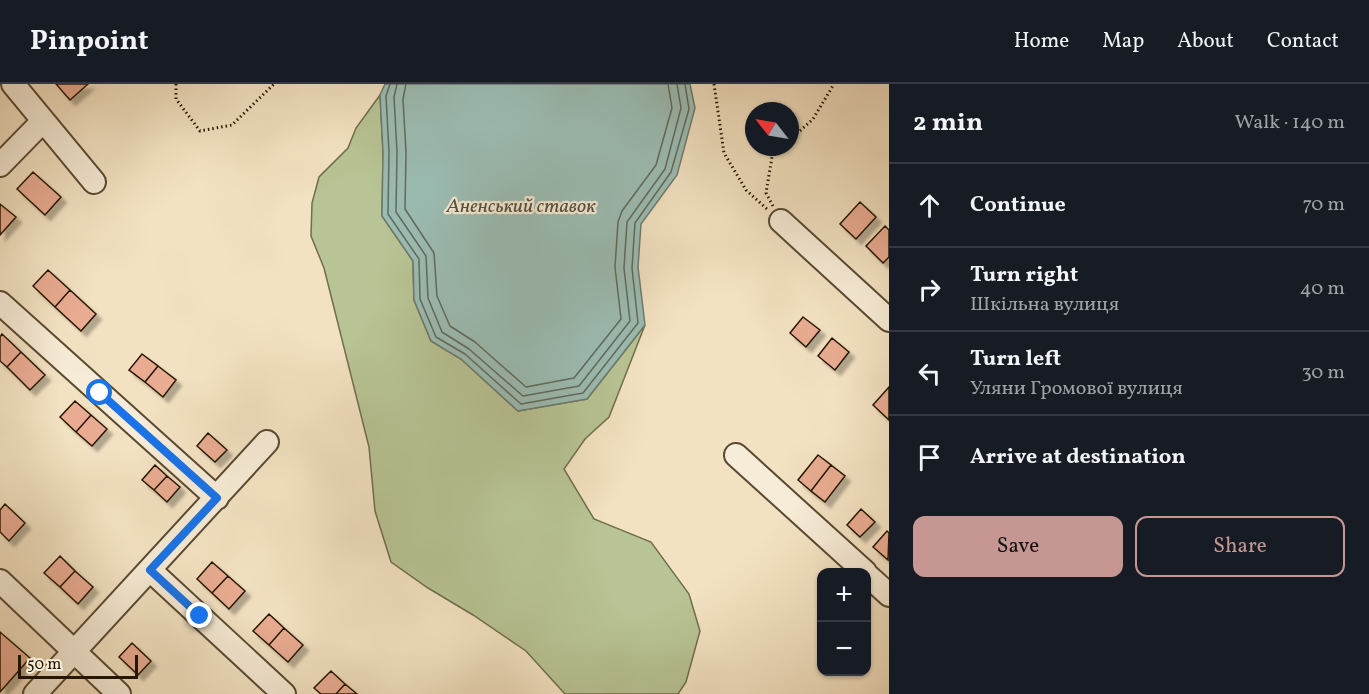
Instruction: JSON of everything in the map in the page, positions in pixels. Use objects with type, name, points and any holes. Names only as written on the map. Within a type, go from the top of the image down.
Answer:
[{"type":"street","points":[[13,84],[94,182]]},
{"type":"street","points":[[0,165],[43,121]]},
{"type":"street","points":[[781,221],[889,320]]},
{"type":"street","points":[[0,303],[217,498]]},
{"type":"street","points":[[35,694],[267,442]]},
{"type":"street","points":[[736,455],[860,568]]},
{"type":"street","points":[[150,570],[284,694]]},
{"type":"street","points":[[871,578],[889,595]]},
{"type":"street","points":[[0,581],[119,694]]},
{"type":"path","points":[[176,84],[176,99],[200,131],[232,125],[274,84]]},
{"type":"path","points":[[714,84],[724,153],[746,190],[781,221]]},
{"type":"path","points":[[799,132],[813,119],[834,84]]},
{"type":"path","points":[[773,156],[766,194],[781,221]]},
{"type":"green space","points":[[380,95],[383,152],[382,216],[413,261],[414,300],[431,341],[461,359],[518,411],[587,399],[645,325],[609,417],[585,439],[564,469],[594,519],[651,542],[689,594],[700,631],[686,682],[678,694],[565,694],[526,651],[391,562],[375,511],[369,447],[324,268],[311,236],[312,203],[319,177],[348,148],[356,128]]},
{"type":"water","name":"Аненський ставок","points":[[385,84],[690,84],[695,108],[677,175],[641,224],[638,267],[645,325],[587,399],[518,411],[461,359],[431,341],[414,300],[413,261],[382,216],[383,152],[380,95]]},
{"type":"building","points":[[56,84],[88,84],[70,100]]},
{"type":"building","points":[[33,172],[61,197],[45,215],[17,189]]},
{"type":"building","points":[[860,202],[876,217],[856,239],[840,224]]},
{"type":"building","points":[[0,204],[16,217],[0,235]]},
{"type":"building","points":[[885,226],[889,230],[889,257],[883,263],[866,246]]},
{"type":"building","points":[[48,270],[70,290],[55,307],[33,286]]},
{"type":"building","points":[[70,290],[96,314],[81,331],[55,307]]},
{"type":"building","points":[[803,317],[820,330],[806,347],[790,333]]},
{"type":"building","points":[[2,334],[21,352],[7,367],[0,361]]},
{"type":"building","points":[[832,338],[849,352],[835,370],[818,356]]},
{"type":"building","points":[[21,352],[45,375],[30,390],[7,367]]},
{"type":"building","points":[[142,354],[158,366],[145,382],[129,370]]},
{"type":"building","points":[[158,366],[176,380],[163,397],[145,382]]},
{"type":"building","points":[[889,387],[889,420],[873,405]]},
{"type":"building","points":[[75,401],[91,415],[76,432],[60,417]]},
{"type":"building","points":[[91,415],[107,429],[92,446],[76,432]]},
{"type":"building","points":[[208,433],[227,450],[215,462],[197,446]]},
{"type":"building","points":[[818,455],[831,465],[811,491],[798,480]]},
{"type":"building","points":[[155,465],[167,476],[154,490],[142,480]]},
{"type":"building","points":[[831,465],[845,476],[825,502],[811,491]]},
{"type":"building","points":[[167,476],[180,487],[167,502],[154,490]]},
{"type":"building","points":[[5,504],[25,523],[9,541],[0,532],[0,510]]},
{"type":"building","points":[[861,509],[875,522],[860,537],[847,525]]},
{"type":"building","points":[[887,531],[889,533],[888,560],[873,547]]},
{"type":"building","points":[[60,556],[75,571],[60,587],[44,573]]},
{"type":"building","points":[[212,562],[228,576],[212,593],[197,579]]},
{"type":"building","points":[[75,571],[93,587],[78,604],[60,587]]},
{"type":"building","points":[[228,576],[245,591],[229,609],[212,593]]},
{"type":"building","points":[[269,614],[284,628],[269,645],[253,631]]},
{"type":"building","points":[[284,628],[303,645],[288,662],[269,645]]},
{"type":"building","points":[[0,632],[30,658],[0,692]]},
{"type":"building","points":[[132,643],[151,661],[138,675],[119,657]]},
{"type":"building","points":[[331,671],[345,684],[336,694],[321,694],[314,688]]},
{"type":"building","points":[[345,684],[357,694],[336,694]]},
{"type":"route","points":[[100,393],[217,498],[150,570],[200,616]]}]
